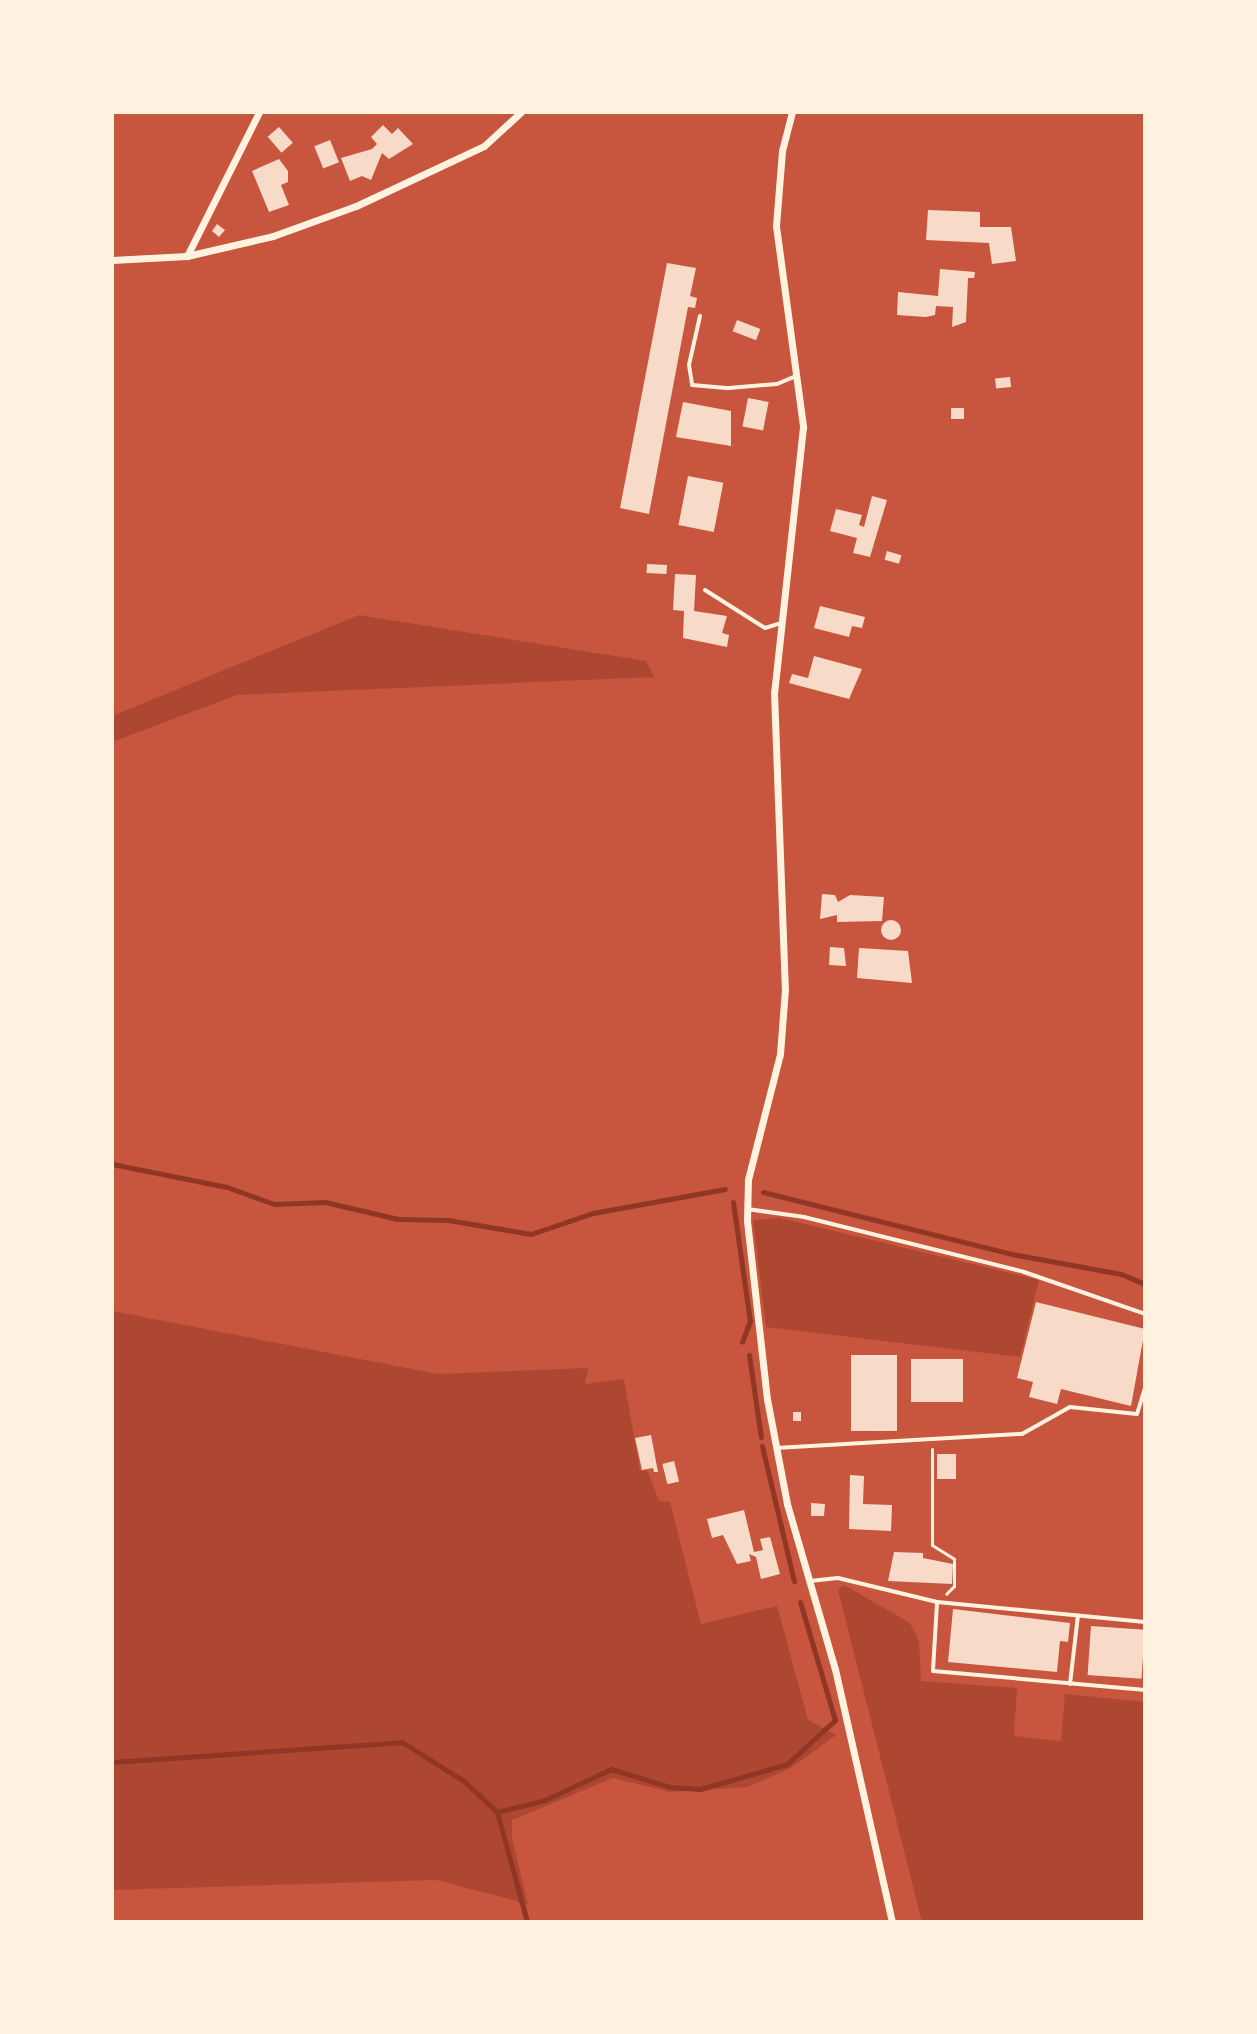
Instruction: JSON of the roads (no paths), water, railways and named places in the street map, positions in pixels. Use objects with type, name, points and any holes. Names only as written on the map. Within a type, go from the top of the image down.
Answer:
[{"type":"street","points":[[187,256],[259,112]]},
{"type":"street","points":[[112,260],[187,256],[273,236],[356,206],[484,146],[521,112]]},
{"type":"street","points":[[792,112],[782,151],[776,226],[803,427],[778,624],[774,732],[785,989],[780,1054],[748,1180],[747,1209],[776,1448],[835,1669],[892,1922]]},
{"type":"lane","points":[[700,316],[689,365],[692,385],[715,389],[777,384],[798,375]]},
{"type":"lane","points":[[705,590],[765,628],[778,624]]},
{"type":"lane","points":[[747,1209],[804,1217],[1014,1270],[1145,1314]]},
{"type":"lane","points":[[776,1448],[932,1443],[1022,1434],[1070,1407],[1137,1414],[1145,1387]]},
{"type":"lane","points":[[810,1581],[838,1578],[937,1602],[1145,1622]]},
{"type":"lane","points":[[937,1602],[933,1671],[1145,1690]]},
{"type":"lane","points":[[1070,1684],[1078,1615]]},
{"type":"waterway","points":[[112,1164],[227,1187],[274,1204],[325,1202],[398,1219],[448,1220],[531,1234],[593,1213],[725,1189]]},
{"type":"waterway","points":[[763,1192],[1012,1254],[1121,1274],[1145,1284]]},
{"type":"waterway","points":[[733,1202],[750,1321],[742,1342]]},
{"type":"waterway","points":[[749,1355],[761,1437]]},
{"type":"waterway","points":[[762,1446],[794,1581]]},
{"type":"waterway","points":[[497,1812],[545,1800],[611,1769],[670,1787],[700,1789],[787,1764],[835,1720],[800,1602]]},
{"type":"waterway","points":[[112,1762],[402,1742],[464,1781],[497,1812],[527,1922]]}]
